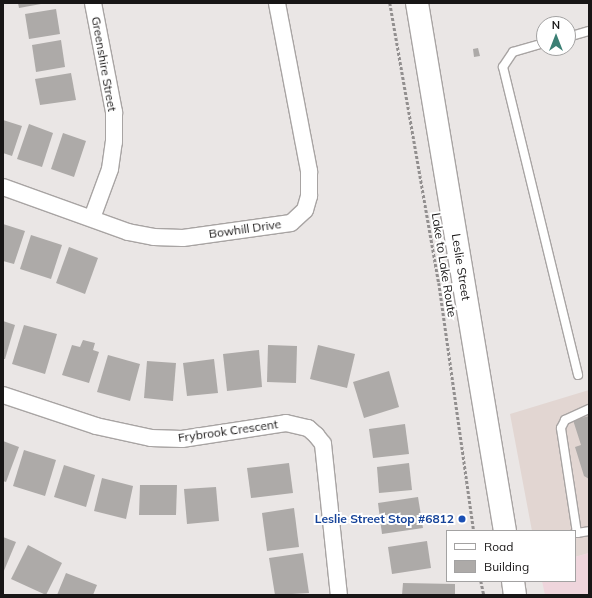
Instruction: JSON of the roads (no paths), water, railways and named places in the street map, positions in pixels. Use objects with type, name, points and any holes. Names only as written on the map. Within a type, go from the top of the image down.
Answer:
[{"type":"main road","name":"Leslie Street","points":[[417,3],[505,530]]},
{"type":"main road","points":[[513,582],[515,595]]},
{"type":"street","name":"Greenshire Street","points":[[92,218],[110,169],[114,142],[114,112],[93,3]]},
{"type":"street","name":"Bowhill Drive","points":[[3,187],[128,232],[154,237],[183,238],[291,222],[305,210],[309,196],[309,171],[277,3]]},
{"type":"street","name":"Frybrook Crescent","points":[[3,395],[96,426],[151,438],[182,439],[286,423],[308,428],[323,444],[339,595]]},
{"type":"lane","points":[[576,35],[589,31]]},
{"type":"lane","points":[[536,45],[513,52],[503,67],[578,375]]},
{"type":"lane","points":[[576,530],[561,428],[565,420],[589,409]]},
{"type":"lane","points":[[576,533],[589,531]]},
{"type":"place","name":"Leslie Street Stop #6812","points":[[462,519]]}]
